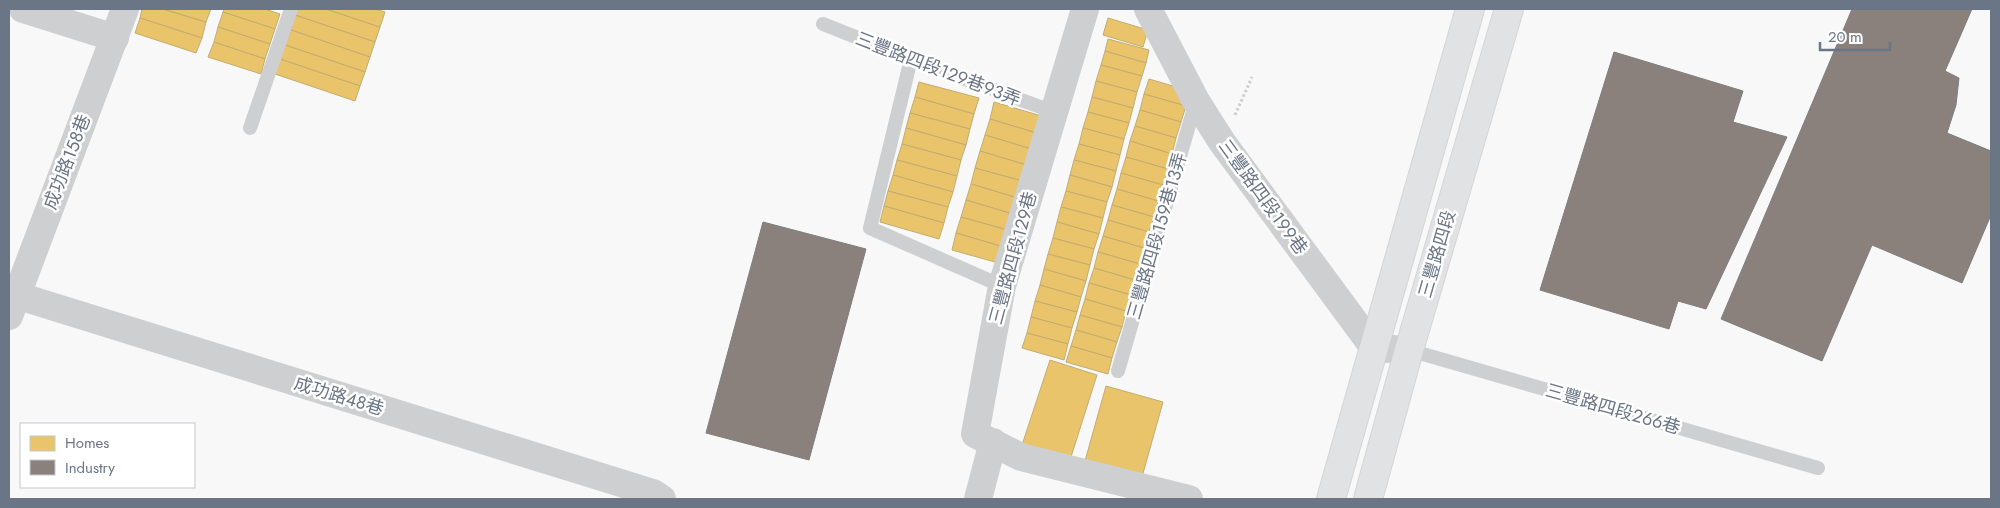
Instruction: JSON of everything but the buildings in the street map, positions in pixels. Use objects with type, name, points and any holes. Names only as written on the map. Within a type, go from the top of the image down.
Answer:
[{"type":"main road","name":"三豐路四段","points":[[1331,499],[1470,9]]},
{"type":"main road","name":"三豐路四段","points":[[1368,499],[1408,350],[1509,9]]},
{"type":"street","points":[[23,9],[114,38]]},
{"type":"street","name":"成功路158巷","points":[[11,302],[125,9]]},
{"type":"street","name":"三豐路四段129巷","points":[[993,442],[975,434],[1002,286],[1085,9]]},
{"type":"street","name":"三豐路四段199巷","points":[[1148,9],[1196,100],[1222,142],[1374,348]]},
{"type":"street","name":"成功路48巷","points":[[11,302],[653,493],[662,499]]},
{"type":"street","points":[[1374,348],[1408,350]]},
{"type":"street","points":[[978,499],[993,442],[1021,457],[1189,499]]},
{"type":"lane","points":[[250,128],[291,9]]},
{"type":"lane","name":"三豐路四段129巷93弄","points":[[822,24],[911,60],[1054,112]]},
{"type":"lane","points":[[911,60],[870,228],[1002,286]]},
{"type":"lane","name":"三豐路四段159巷13弄","points":[[1118,371],[1196,100]]},
{"type":"lane","name":"三豐路四段266巷","points":[[1408,350],[1818,468]]},
{"type":"path","points":[[1222,142],[1252,77]]}]
